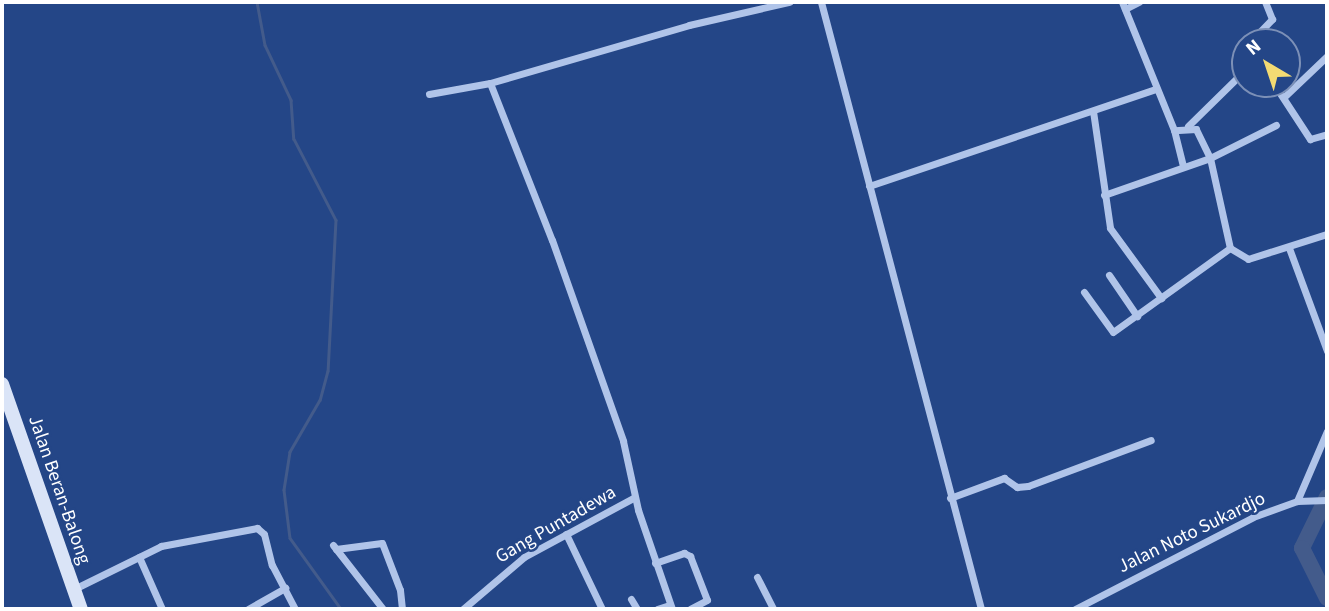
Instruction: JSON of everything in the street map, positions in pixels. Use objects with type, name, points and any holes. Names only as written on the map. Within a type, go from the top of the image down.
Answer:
[{"type":"main road","name":"Jalan Beran-Balong","points":[[2,384],[81,609]]},
{"type":"street","points":[[429,94],[490,83],[789,2]]},
{"type":"street","points":[[821,2],[981,609]]},
{"type":"street","points":[[1139,2],[1123,5],[1174,130],[1183,165]]},
{"type":"street","points":[[1263,28],[1272,19],[1265,2]]},
{"type":"street","points":[[1301,81],[1327,56]]},
{"type":"street","points":[[490,83],[552,240],[623,441],[635,498],[670,607],[657,609]]},
{"type":"street","points":[[1174,130],[1188,126],[1231,84]]},
{"type":"street","points":[[869,186],[1156,89]]},
{"type":"street","points":[[1285,98],[1310,139],[1327,134]]},
{"type":"street","points":[[1093,111],[1102,150],[1104,195],[1116,239],[1161,298]]},
{"type":"street","points":[[1104,195],[1183,165],[1210,158],[1276,125]]},
{"type":"street","points":[[1188,126],[1199,132],[1210,158],[1230,248],[1242,259],[1289,248],[1327,234]]},
{"type":"street","points":[[1084,292],[1111,332],[1230,248]]},
{"type":"street","points":[[1289,248],[1327,351]]},
{"type":"street","points":[[1109,275],[1137,316]]},
{"type":"street","points":[[1297,501],[1327,431]]},
{"type":"street","points":[[950,498],[1008,477],[1017,487],[1028,486],[1151,440]]},
{"type":"street","name":"Gang Puntadewa","points":[[463,609],[506,569],[635,498]]},
{"type":"street","name":"Jalan Noto Sukardjo","points":[[1075,609],[1253,517],[1297,501],[1327,500]]},
{"type":"street","points":[[74,590],[139,557],[176,542],[257,528],[264,534],[272,565],[295,609]]},
{"type":"street","points":[[566,534],[603,609]]},
{"type":"street","points":[[383,609],[334,547],[382,542],[400,590],[402,609]]},
{"type":"street","points":[[655,563],[684,553],[690,556],[707,600],[690,609]]},
{"type":"street","points":[[139,557],[162,609]]},
{"type":"street","points":[[757,577],[773,609]]},
{"type":"street","points":[[248,609],[285,589]]},
{"type":"street","points":[[631,599],[637,609]]},
{"type":"waterway","points":[[257,2],[265,45],[291,100],[294,139],[336,220],[328,371],[320,400],[290,452],[284,490],[290,538],[341,609]]},
{"type":"waterway","points":[[1327,497],[1302,548],[1327,598]]}]
